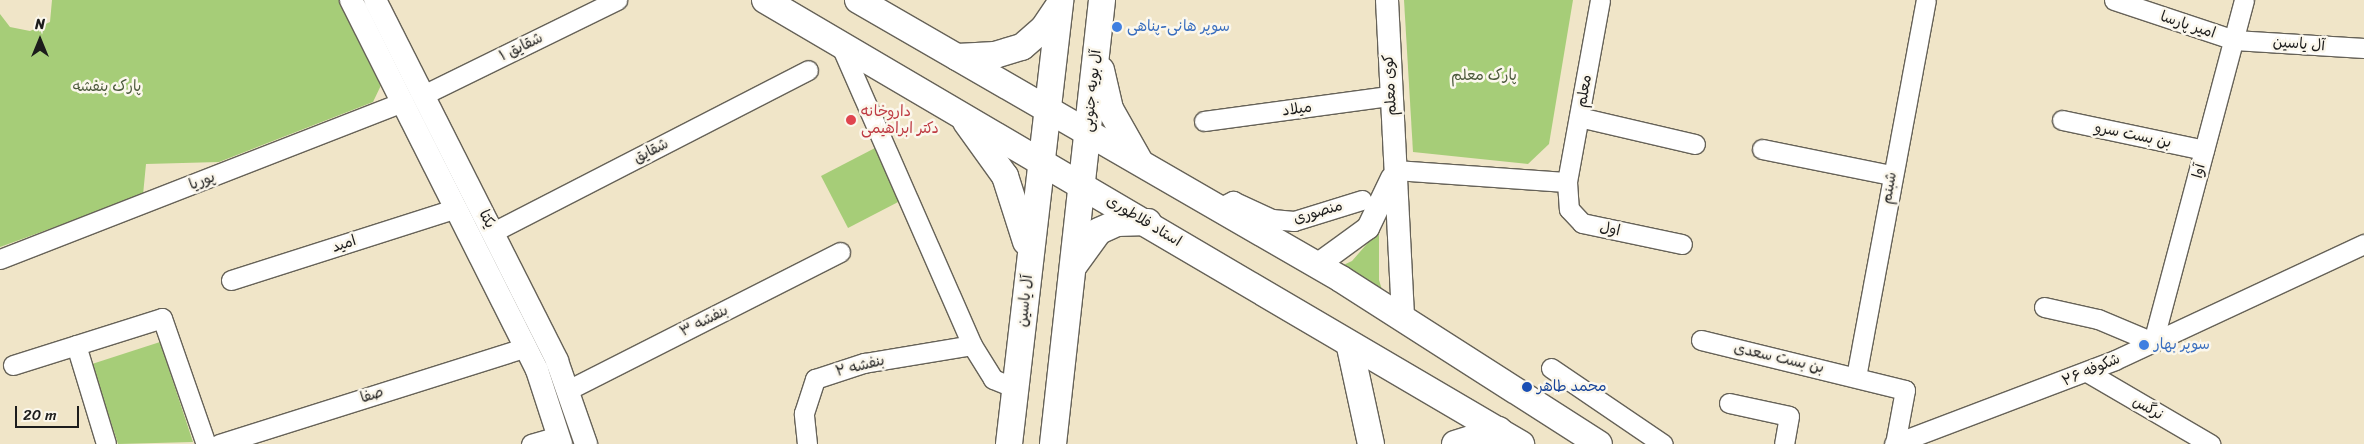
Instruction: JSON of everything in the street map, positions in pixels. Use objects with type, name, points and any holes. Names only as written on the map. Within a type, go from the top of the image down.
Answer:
[{"type":"main road","name":"استاد فلاطوری","points":[[765,0],[1148,222],[1350,347],[1521,444]]},
{"type":"main road","points":[[858,0],[1317,265],[1599,444]]},
{"type":"main road","name":"آل بویه جنوبی","points":[[1081,183],[1102,0]]},
{"type":"main road","points":[[957,56],[995,55],[1022,46],[1043,29],[1059,2]]},
{"type":"main road","points":[[1040,159],[1059,2]]},
{"type":"main road","points":[[1096,49],[1110,109],[1140,163]]},
{"type":"main road","points":[[954,108],[1005,176],[1030,255]]},
{"type":"main road","name":"آل یاسین","points":[[1009,444],[1040,159]]},
{"type":"main road","points":[[1053,444],[1081,183]]},
{"type":"main road","points":[[1072,270],[1099,231],[1117,224],[1148,222]]},
{"type":"main road","points":[[1021,334],[1036,318],[1047,317],[1057,322],[1063,343]]},
{"type":"main road","points":[[1350,347],[1371,444]]},
{"type":"main road","points":[[1454,444],[1499,430]]},
{"type":"street","name":"یکتا","points":[[351,0],[526,347],[560,440]]},
{"type":"street","name":"یکتا","points":[[375,0],[493,232],[568,390],[586,444]]},
{"type":"street","name":"شقایق ۱","points":[[424,94],[618,0]]},
{"type":"street","name":"کوی معلم","points":[[1387,0],[1390,96],[1403,318]]},
{"type":"street","name":"معلم","points":[[1567,182],[1600,0]]},
{"type":"street","name":"شبنم","points":[[1856,377],[1891,175],[1926,0]]},
{"type":"street","name":"امیر پارسا","points":[[2114,0],[2234,40]]},
{"type":"street","name":"آوا","points":[[2153,342],[2244,0]]},
{"type":"street","name":"آل یاسین","points":[[2234,40],[2364,48]]},
{"type":"street","points":[[840,44],[972,345],[993,379],[1015,388]]},
{"type":"street","name":"شقایق","points":[[493,232],[808,70]]},
{"type":"street","name":"میلاد","points":[[1204,121],[1390,96]]},
{"type":"street","name":"پوریا","points":[[0,259],[404,102]]},
{"type":"street","points":[[1579,117],[1696,144]]},
{"type":"street","name":"بن بست سرو","points":[[2062,120],[2204,150]]},
{"type":"street","points":[[1762,149],[1891,175]]},
{"type":"street","points":[[1394,170],[1567,182]]},
{"type":"street","name":"کوی معلم","points":[[1317,265],[1368,228],[1394,170]]},
{"type":"street","name":"اول","points":[[1567,182],[1569,208],[1582,223],[1682,244]]},
{"type":"street","name":"منصوری","points":[[1219,208],[1232,201],[1272,219],[1294,221],[1362,200]]},
{"type":"street","name":"امید","points":[[231,280],[457,208]]},
{"type":"street","name":"شکوفه ۲۶","points":[[1894,444],[2087,372],[2364,244]]},
{"type":"street","name":"بنفشه ۳","points":[[568,390],[840,252]]},
{"type":"street","points":[[2044,307],[2098,319],[2153,342]]},
{"type":"street","points":[[13,365],[162,318],[206,444]]},
{"type":"street","name":"بن بست سعدی","points":[[1702,340],[1905,390],[1894,444]]},
{"type":"street","points":[[76,345],[106,444]]},
{"type":"street","name":"بنفشه ۲","points":[[807,444],[804,413],[815,379],[864,363],[972,345]]},
{"type":"street","name":"صفا","points":[[219,444],[526,347]]},
{"type":"street","points":[[1551,368],[1663,444]]},
{"type":"street","name":"نرگس","points":[[2087,372],[2210,444]]},
{"type":"street","points":[[1729,403],[1789,416],[1784,444]]},
{"type":"street","points":[[531,444],[560,440]]},
{"type":"green space","name":"پارک بنفشه","points":[[52,0],[341,0],[384,79],[373,102],[219,162],[146,164],[143,195],[0,247],[0,14],[10,27],[30,31],[50,22]]},
{"type":"green space","name":"پارک معلم","points":[[1404,0],[1573,0],[1549,144],[1528,164],[1413,152]]},
{"type":"green space","points":[[875,148],[902,200],[848,228],[821,176]]},
{"type":"green space","points":[[1379,230],[1379,280],[1384,296],[1339,267],[1352,261]]},
{"type":"green space","points":[[160,342],[193,442],[118,444],[92,364]]},
{"type":"place","name":"سوپر هانی-پناهی","points":[[1117,27]]},
{"type":"place","name":"داروخانه دکتر ابراهیمی","points":[[851,120]]},
{"type":"place","name":"سوپر بهار","points":[[2144,345]]},
{"type":"place","name":"محمد طاهر","points":[[1527,387]]}]
